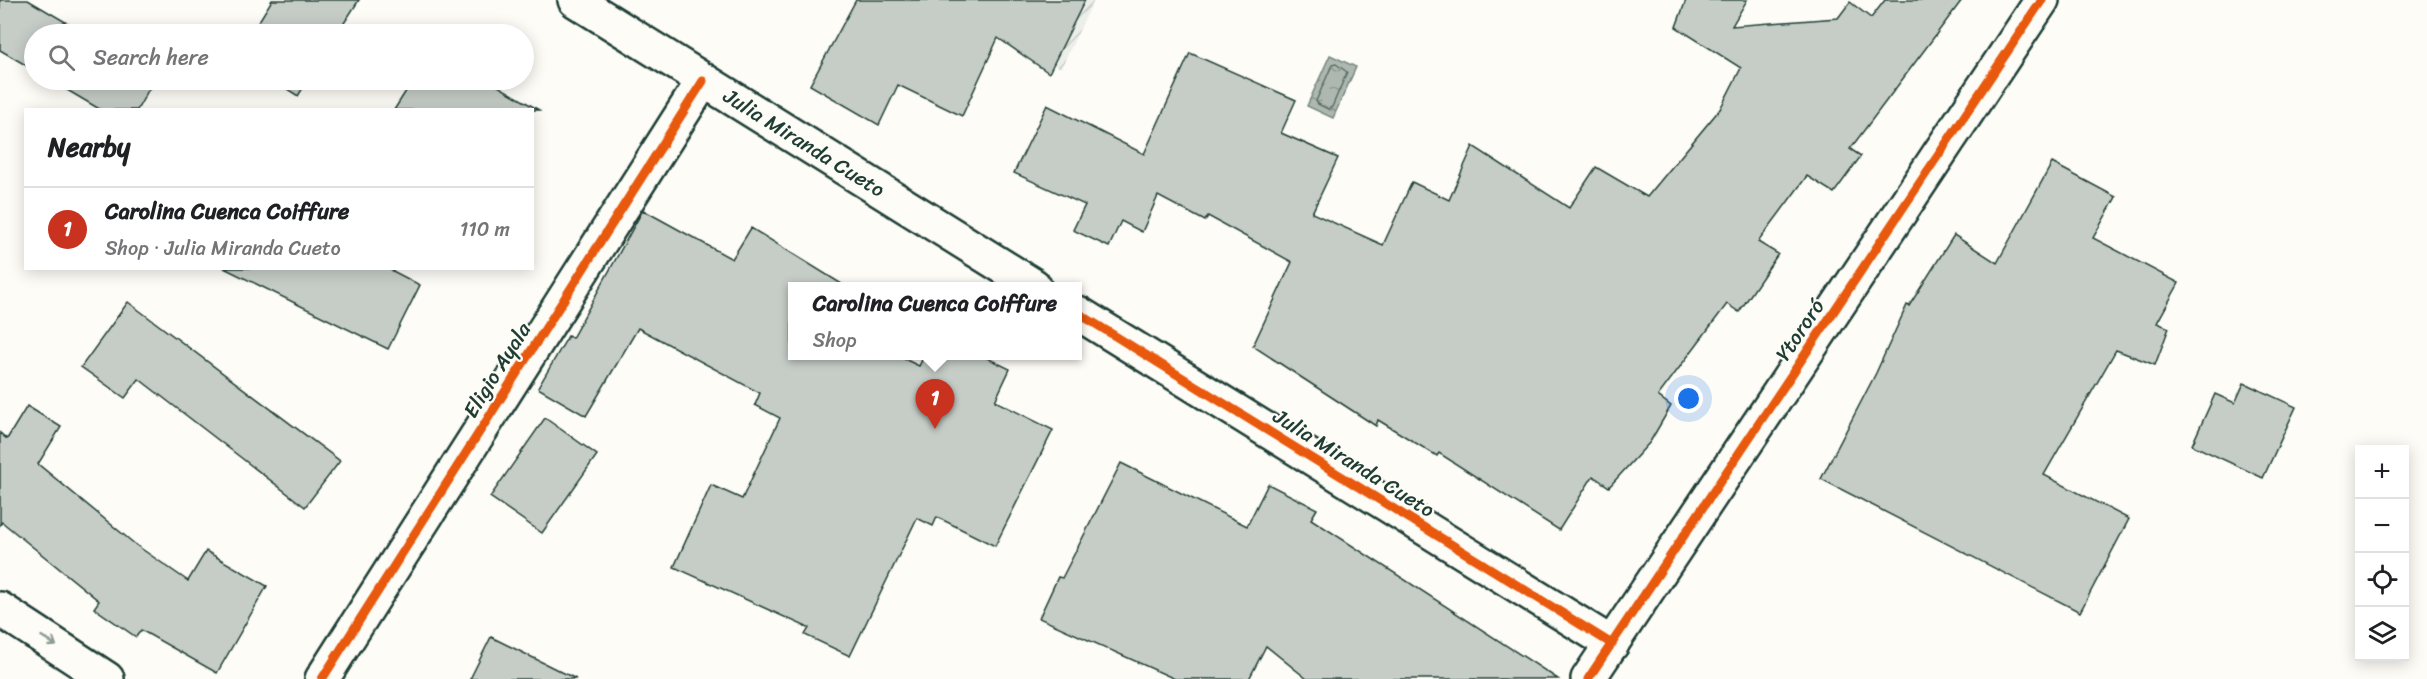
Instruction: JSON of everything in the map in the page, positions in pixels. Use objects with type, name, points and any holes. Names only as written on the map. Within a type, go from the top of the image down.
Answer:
[{"type":"street","name":"Julia Miranda Cueto","points":[[575,0],[1028,282]]},
{"type":"street","name":"Ytororó","points":[[1588,679],[2042,0]]},
{"type":"street","name":"Eligio Ayala","points":[[322,679],[703,81]]},
{"type":"street","name":"Julia Miranda Cueto","points":[[1082,316],[1612,644]]},
{"type":"street","points":[[0,609],[107,679]]},
{"type":"shaded area","points":[[1030,0],[1094,0],[1061,68],[1011,43]]},
{"type":"water","points":[[1330,55],[1356,67],[1333,118],[1307,106]]},
{"type":"building","points":[[0,0],[28,0],[69,24],[24,24],[24,64],[0,50]]},
{"type":"building","points":[[272,0],[359,0],[343,24],[257,24]]},
{"type":"building","points":[[856,0],[1085,0],[1049,73],[998,38],[962,116],[898,85],[879,125],[810,85]]},
{"type":"building","points":[[1686,0],[1747,0],[1732,26],[1838,18],[1850,2],[1871,18],[1885,0],[1962,0],[1850,149],[1861,156],[1834,193],[1807,176],[1758,242],[1778,254],[1739,312],[1727,304],[1658,396],[1671,406],[1650,442],[1609,487],[1593,476],[1559,530],[1439,453],[1437,456],[1378,420],[1376,426],[1253,346],[1292,262],[1208,216],[1205,221],[1158,196],[1142,232],[1121,221],[1109,247],[1073,230],[1085,205],[1014,173],[1047,105],[1144,154],[1190,53],[1296,100],[1281,133],[1338,158],[1312,213],[1383,245],[1412,182],[1449,200],[1473,146],[1569,208],[1596,167],[1647,197],[1720,109],[1741,68],[1676,27]]},
{"type":"building","points":[[67,90],[148,90],[138,108],[98,108]]},
{"type":"building","points":[[289,90],[302,90],[298,96]]},
{"type":"building","points":[[407,90],[505,90],[539,110],[534,110],[534,108],[395,108]]},
{"type":"building","points":[[2052,163],[2116,197],[2093,238],[2179,283],[2157,323],[2169,328],[2155,365],[2116,350],[2044,475],[2129,519],[2080,612],[1821,479],[1876,373],[1907,305],[1909,306],[1954,235],[1997,263]]},
{"type":"building","points":[[643,210],[732,259],[751,228],[839,282],[788,282],[788,360],[906,360],[919,366],[922,360],[991,360],[1010,369],[995,401],[1053,430],[995,546],[937,517],[933,526],[917,518],[850,656],[805,635],[809,628],[674,567],[711,485],[742,499],[780,418],[755,405],[760,393],[638,328],[586,416],[538,388],[568,336],[572,338]]},
{"type":"building","points":[[228,270],[391,270],[420,285],[388,349]]},
{"type":"building","points":[[128,302],[340,461],[305,507],[139,379],[125,398],[81,367]]},
{"type":"building","points":[[2244,383],[2296,407],[2263,478],[2192,445],[2215,394],[2235,403]]},
{"type":"building","points":[[27,406],[61,427],[38,464],[136,545],[188,581],[206,551],[267,586],[217,673],[141,630],[136,637],[94,608],[99,601],[2,522],[0,525],[0,433],[7,439]]},
{"type":"building","points":[[545,418],[597,455],[542,533],[490,497]]},
{"type":"building","points":[[1121,463],[1247,526],[1268,484],[1317,509],[1311,519],[1558,679],[1307,679],[1266,646],[1249,679],[1175,679],[1039,618],[1058,577],[1062,578]]},
{"type":"building","points":[[491,637],[576,679],[470,679]]},
{"type":"cycle path","points":[[1588,679],[2042,0]]},
{"type":"cycle path","points":[[322,679],[703,81]]},
{"type":"cycle path","points":[[1082,315],[1612,644]]},
{"type":"place","name":"Carolina Cuenca Coiffure","points":[[935,429]]}]
